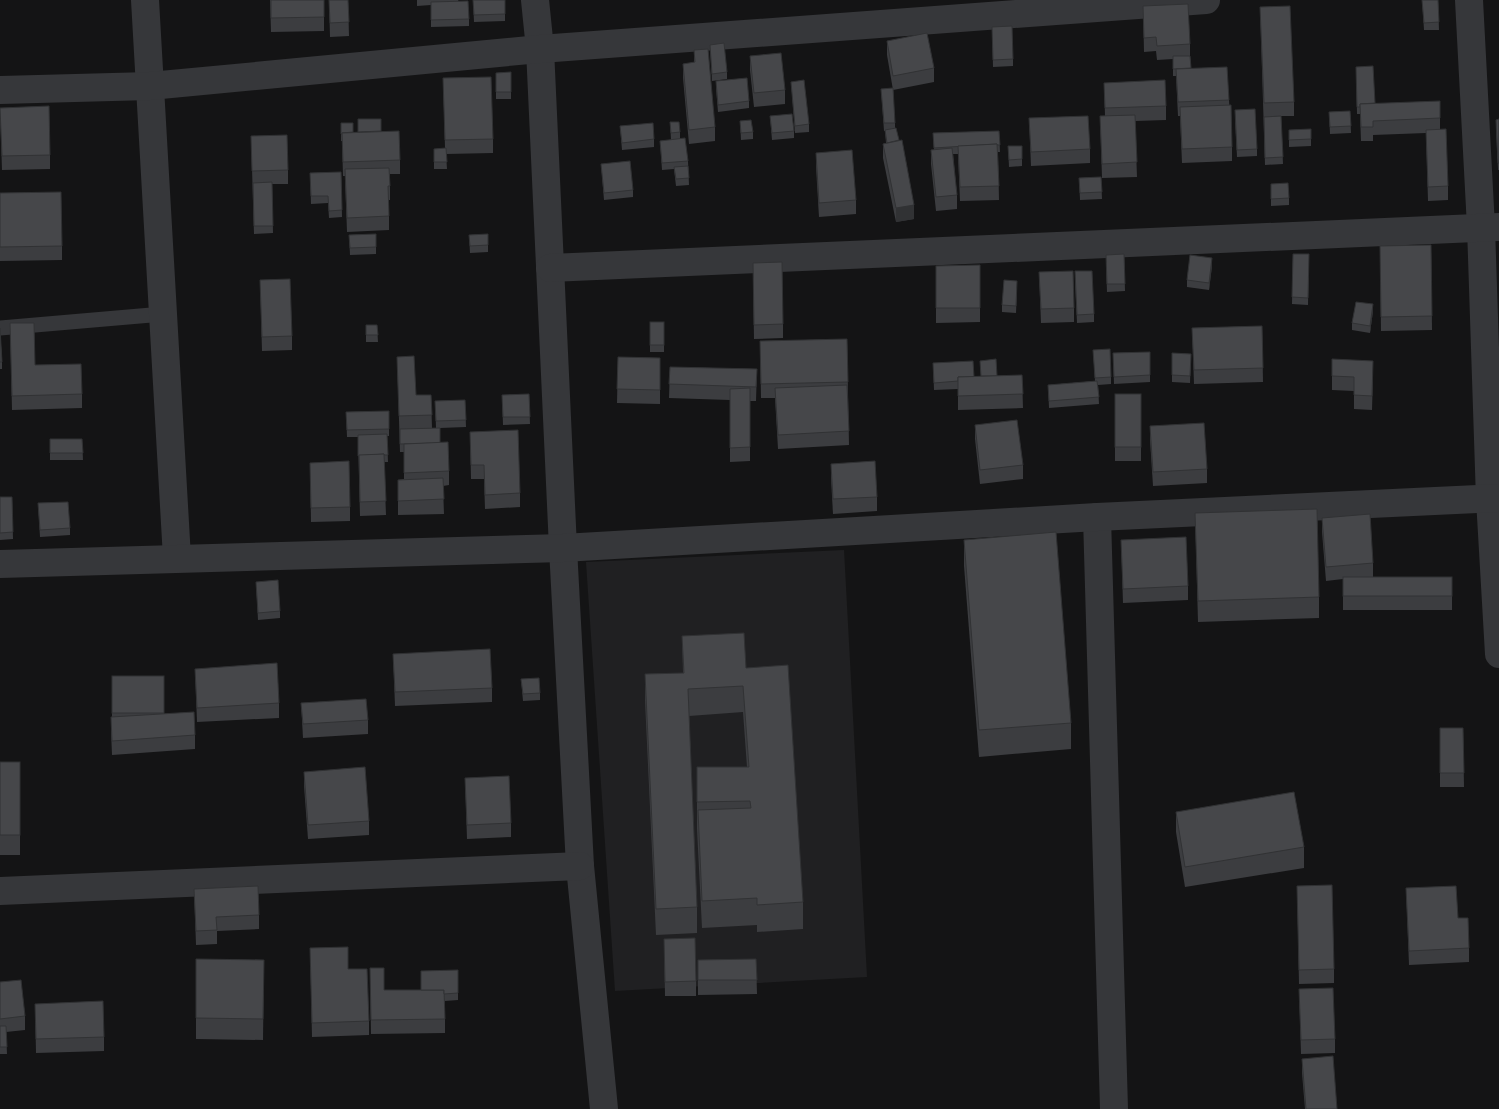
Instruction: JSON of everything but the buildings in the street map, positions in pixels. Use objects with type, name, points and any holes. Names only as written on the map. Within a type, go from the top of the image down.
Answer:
[{"type":"street","points":[[145,0],[177,558]]},
{"type":"street","points":[[535,0],[540,49],[580,866],[604,1109]]},
{"type":"street","points":[[0,90],[150,86],[540,49],[1206,0]]},
{"type":"street","points":[[1469,0],[1490,227],[1499,654]]},
{"type":"street","points":[[550,268],[1490,227]]},
{"type":"street","points":[[0,564],[563,548],[1097,517],[1495,498]]},
{"type":"street","points":[[1097,517],[1114,1109]]},
{"type":"street","points":[[0,891],[580,866]]},
{"type":"lane","points":[[0,328],[163,314]]},
{"type":"shaded area","points":[[844,550],[867,977],[615,991],[586,562]]}]
